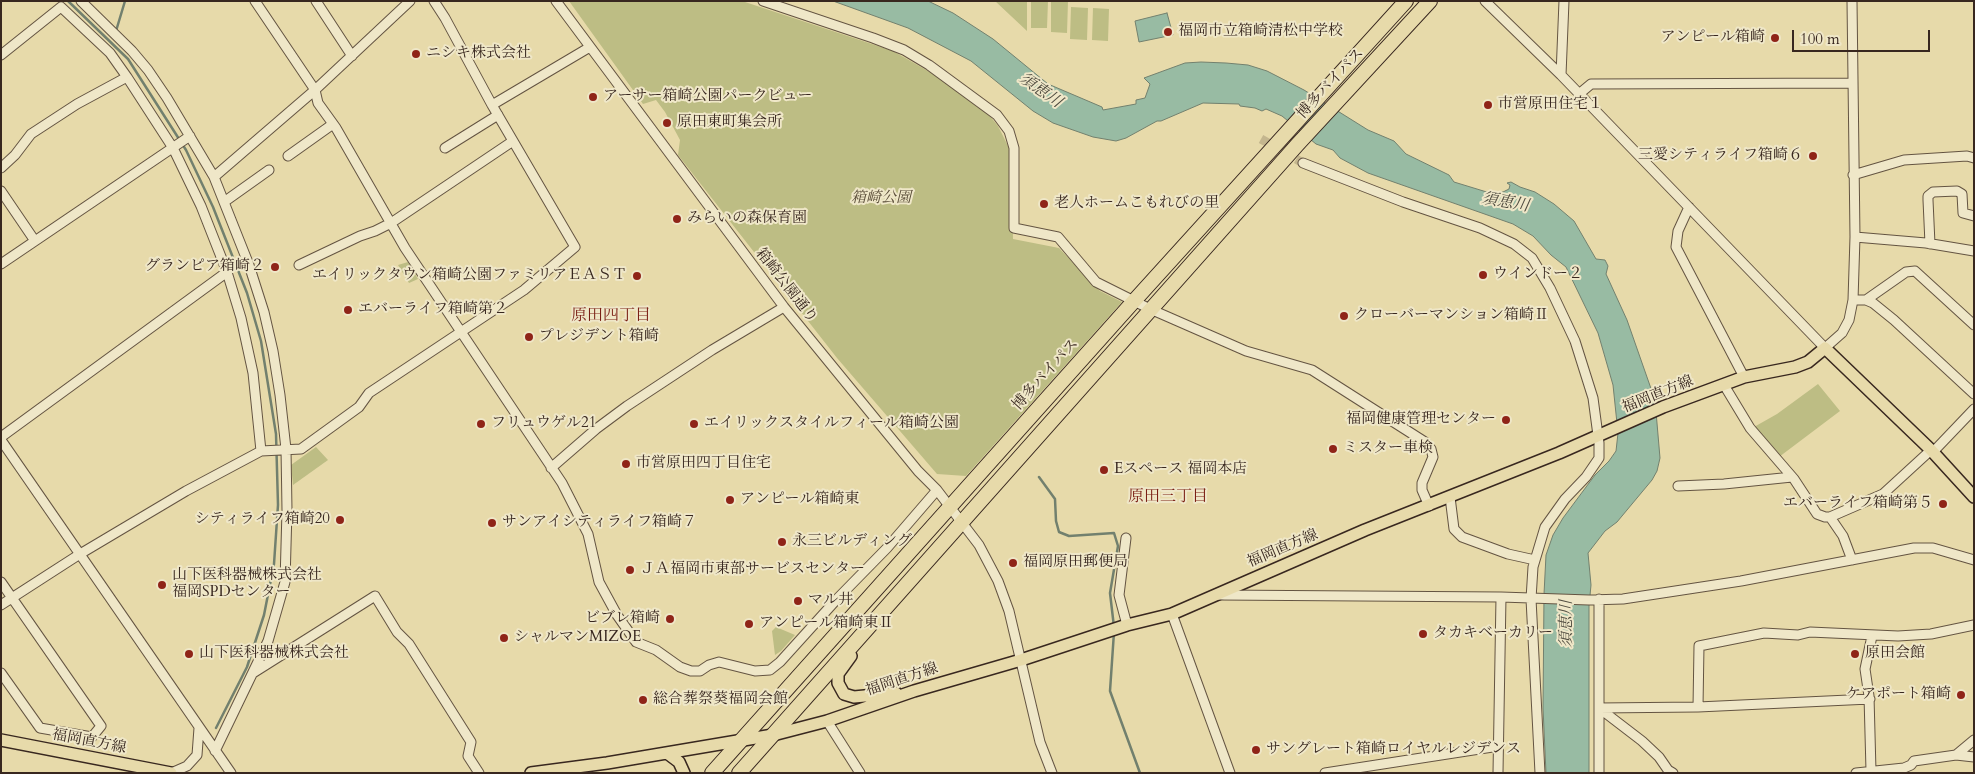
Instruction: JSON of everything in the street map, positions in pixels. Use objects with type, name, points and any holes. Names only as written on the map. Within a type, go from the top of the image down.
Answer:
[{"type":"highway","name":"博多バイパス","points":[[712,773],[1134,301],[1406,1]]},
{"type":"highway","name":"博多バイパス","points":[[739,773],[1150,309],[1297,145],[1430,1]]},
{"type":"main road","name":"福岡直方線","points":[[531,773],[557,771],[773,735],[827,721],[914,691],[1021,660],[1127,625],[1172,614],[1364,530],[1450,498],[1663,408],[1744,377],[1795,367],[1808,362],[1824,348]]},
{"type":"main road","points":[[1824,348],[1932,451],[1974,497]]},
{"type":"main road","points":[[914,691],[849,696],[841,690],[838,683],[838,674],[915,574]]},
{"type":"main road","name":"福岡直方線","points":[[1,740],[171,773]]},
{"type":"main road","points":[[667,753],[679,762],[684,773]]},
{"type":"street","points":[[82,1],[137,58],[167,98],[188,137],[214,177],[249,265],[264,312],[280,395],[287,510],[285,582],[268,641],[215,751]]},
{"type":"street","points":[[255,1],[315,90],[318,103],[333,124],[391,223],[461,333],[562,483],[588,534],[599,582],[636,642],[656,650],[680,667],[691,671],[700,671],[709,665],[719,662],[755,671],[770,670],[780,662],[837,599],[887,548],[937,490]]},
{"type":"street","points":[[316,1],[352,56]]},
{"type":"street","points":[[214,177],[315,90],[410,1]]},
{"type":"street","points":[[1,605],[80,554],[186,491],[264,451],[301,449],[359,407],[369,393],[524,290],[575,247],[434,1]]},
{"type":"street","name":"箱崎公園通り","points":[[556,1],[784,307],[918,471],[937,490],[979,545],[998,581],[1009,611],[1040,742],[1052,773]]},
{"type":"street","points":[[763,1],[904,50],[929,65],[997,115],[1009,131],[1014,148],[1014,228],[1058,237],[1096,282],[1150,309],[1246,351],[1312,370],[1425,442],[1431,449],[1432,457],[1422,483],[1422,490],[1429,506]]},
{"type":"street","points":[[1485,1],[1561,75],[1690,207],[1824,348],[1842,333],[1849,320],[1853,300],[1855,237],[1852,1]]},
{"type":"street","points":[[1561,75],[1564,1]]},
{"type":"street","points":[[1,55],[61,7],[110,53],[174,147],[201,206],[227,272],[253,373],[264,451]]},
{"type":"street","points":[[492,105],[590,47]]},
{"type":"street","points":[[1,168],[15,155],[32,134],[77,104],[127,77]]},
{"type":"street","points":[[1579,94],[1590,84],[1853,83]]},
{"type":"street","points":[[445,148],[498,115]]},
{"type":"street","points":[[288,156],[333,124]]},
{"type":"street","points":[[1,264],[188,137]]},
{"type":"street","points":[[299,266],[391,223],[513,141]]},
{"type":"street","points":[[1853,175],[1904,160],[1967,156],[1974,158]]},
{"type":"street","points":[[1303,163],[1403,202],[1480,228],[1514,244],[1532,258],[1550,288],[1575,341],[1602,434],[1599,458],[1586,477],[1565,499],[1545,527],[1533,567],[1531,599],[1540,773]]},
{"type":"street","points":[[224,202],[269,170]]},
{"type":"street","points":[[1930,244],[1928,196],[1933,192],[1957,190],[1962,194],[1964,213],[1974,216]]},
{"type":"street","points":[[1,192],[35,241]]},
{"type":"street","points":[[1690,207],[1678,231],[1676,247],[1744,377]]},
{"type":"street","points":[[1855,237],[1930,244],[1974,251]]},
{"type":"street","points":[[1866,300],[1906,272],[1915,271],[1974,325]]},
{"type":"street","points":[[227,272],[1,438],[231,773]]},
{"type":"street","points":[[1853,300],[1866,300],[1874,303],[1974,394]]},
{"type":"street","points":[[551,468],[596,429],[627,406],[712,350],[784,307]]},
{"type":"street","points":[[1724,385],[1750,428],[1792,476],[1816,514],[1830,517],[1883,494],[1932,451],[1974,409]]},
{"type":"street","points":[[1678,486],[1724,484],[1792,476]]},
{"type":"street","points":[[1450,498],[1454,529],[1462,537],[1508,554],[1535,560]]},
{"type":"street","points":[[1830,517],[1843,536],[1852,560]]},
{"type":"street","points":[[1126,538],[1119,595],[1127,625]]},
{"type":"street","points":[[1215,595],[1623,599],[1741,581],[1914,548],[1933,548],[1974,560]]},
{"type":"street","points":[[1,582],[101,726],[92,737],[40,728],[1,673]]},
{"type":"street","points":[[253,674],[375,596],[397,632],[409,644],[471,742],[468,756],[480,773]]},
{"type":"street","points":[[1498,773],[1501,597]]},
{"type":"street","points":[[1598,773],[1599,599]]},
{"type":"street","points":[[1172,614],[1230,773]]},
{"type":"street","points":[[1698,707],[1699,646],[1764,633],[1798,635],[1810,632],[1825,632],[1872,636],[1931,634],[1974,625]]},
{"type":"street","points":[[1872,636],[1865,669],[1870,699],[1872,771]]},
{"type":"street","points":[[1599,708],[1698,707],[1870,699]]},
{"type":"street","points":[[1599,708],[1642,741],[1659,757],[1670,772]]},
{"type":"street","points":[[827,721],[860,773]]},
{"type":"street","points":[[171,773],[187,766],[197,755],[199,728]]},
{"type":"street","points":[[1956,755],[1974,740]]},
{"type":"street","points":[[1325,773],[1498,746]]},
{"type":"street","points":[[1856,773],[1904,768],[1912,769],[1914,761],[1956,755],[1974,757]]},
{"type":"green space","name":"箱崎公園","points":[[569,1],[742,1],[893,51],[935,75],[990,116],[998,126],[1011,152],[1013,239],[1059,248],[1100,291],[1122,302],[966,476],[937,474],[837,358],[678,155],[680,140],[665,112],[656,100],[643,104]]},
{"type":"green space","points":[[995,1],[1027,1],[1027,31]]},
{"type":"green space","points":[[1031,1],[1048,1],[1047,28],[1031,28]]},
{"type":"green space","points":[[1051,1],[1068,1],[1067,33],[1051,32]]},
{"type":"green space","points":[[1071,7],[1088,8],[1087,40],[1070,39]]},
{"type":"green space","points":[[1093,8],[1109,9],[1108,41],[1092,40]]},
{"type":"green space","points":[[408,262],[418,279],[409,283],[398,265]]},
{"type":"green space","points":[[1818,384],[1840,411],[1779,457],[1754,427],[1777,414]]},
{"type":"green space","points":[[316,447],[328,460],[293,485],[291,465]]},
{"type":"green space","points":[[776,627],[795,635],[775,655],[772,631]]},
{"type":"water","name":"須恵川","points":[[833,1],[928,1],[953,13],[993,39],[1048,84],[1102,107],[1103,110],[1136,104],[1136,100],[1145,98],[1150,84],[1144,78],[1185,63],[1201,62],[1248,65],[1267,71],[1304,90],[1368,130],[1394,141],[1406,154],[1449,175],[1454,182],[1490,193],[1503,192],[1509,189],[1510,185],[1507,183],[1511,182],[1535,192],[1554,204],[1574,221],[1596,259],[1605,260],[1608,266],[1606,274],[1627,320],[1655,400],[1660,458],[1657,471],[1652,480],[1617,522],[1605,531],[1588,553],[1591,585],[1589,606],[1589,773],[1546,773],[1543,708],[1546,555],[1553,535],[1563,518],[1595,475],[1616,451],[1618,433],[1613,385],[1598,333],[1566,267],[1551,255],[1533,236],[1513,224],[1368,173],[1340,158],[1333,150],[1316,144],[1282,116],[1266,109],[1262,111],[1240,106],[1239,104],[1203,103],[1157,121],[1126,138],[1116,141],[1093,137],[1053,123],[1033,111],[971,61],[908,28]]},
{"type":"water","points":[[1167,13],[1173,35],[1139,42],[1135,21]]},
{"type":"waterway","points":[[68,1],[128,59],[186,150],[213,207],[247,293],[261,341],[276,434],[278,505],[274,564],[264,615],[247,667],[216,728]]},
{"type":"waterway","points":[[116,31],[125,1]]},
{"type":"waterway","points":[[1039,477],[1055,499],[1056,521],[1059,532],[1069,536],[1114,533],[1118,546],[1110,593],[1114,627]]},
{"type":"waterway","points":[[1114,632],[1110,691],[1140,773]]},
{"type":"tunnel","points":[[1261,139],[1303,163]]},
{"type":"place","name":"福岡市立箱崎清松中学校","points":[[1168,32]]},
{"type":"place","name":"アンピール箱崎","points":[[1775,38]]},
{"type":"place","name":"ニシキ株式会社","points":[[416,54]]},
{"type":"place","name":"アーサー箱崎公園パークビュー","points":[[593,97]]},
{"type":"place","name":"市営原田住宅１","points":[[1488,105]]},
{"type":"place","name":"原田東町集会所","points":[[667,123]]},
{"type":"place","name":"三愛シティライフ箱崎６","points":[[1813,156]]},
{"type":"place","name":"老人ホームこもれびの里","points":[[1044,204]]},
{"type":"place","name":"みらいの森保育園","points":[[677,219]]},
{"type":"place","name":"グランピア箱崎２","points":[[275,267]]},
{"type":"place","name":"ウインドー２","points":[[1483,275]]},
{"type":"place","name":"エイリックタウン箱崎公園ファミリアＥＡＳＴ","points":[[637,276]]},
{"type":"place","name":"エバーライフ箱崎第２","points":[[348,310]]},
{"type":"place","name":"クローバーマンション箱崎Ⅱ","points":[[1344,316]]},
{"type":"place","name":"プレジデント箱崎","points":[[529,337]]},
{"type":"place","name":"福岡健康管理センター","points":[[1506,420]]},
{"type":"place","name":"フリュウゲル21","points":[[481,424]]},
{"type":"place","name":"エイリックスタイルフィール箱崎公園","points":[[694,424]]},
{"type":"place","name":"ミスター車検","points":[[1333,449]]},
{"type":"place","name":"市営原田四丁目住宅","points":[[626,464]]},
{"type":"place","name":"Eスペース 福岡本店","points":[[1104,470]]},
{"type":"place","name":"アンピール箱崎東","points":[[730,500]]},
{"type":"place","name":"エバーライフ箱崎第５","points":[[1943,504]]},
{"type":"place","name":"シティライフ箱崎20","points":[[340,520]]},
{"type":"place","name":"サンアイシティライフ箱崎７","points":[[492,523]]},
{"type":"place","name":"永三ビルディング","points":[[782,542]]},
{"type":"place","name":"福岡原田郵便局","points":[[1013,563]]},
{"type":"place","name":"ＪＡ福岡市東部サービスセンター","points":[[630,570]]},
{"type":"place","name":"山下医科器械株式会社 福岡SPDセンター","points":[[162,585]]},
{"type":"place","name":"マル井","points":[[798,601]]},
{"type":"place","name":"ビブレ箱崎","points":[[670,619]]},
{"type":"place","name":"アンピール箱崎東Ⅱ","points":[[749,624]]},
{"type":"place","name":"タカキベーカリー","points":[[1423,634]]},
{"type":"place","name":"シャルマンMIZOE","points":[[504,638]]},
{"type":"place","name":"山下医科器械株式会社","points":[[189,654]]},
{"type":"place","name":"原田会館","points":[[1855,654]]},
{"type":"place","name":"ケアポート箱崎","points":[[1961,695]]},
{"type":"place","name":"総合葬祭葵福岡会館","points":[[643,700]]},
{"type":"place","name":"サングレート箱崎ロイヤルレジデンス","points":[[1256,750]]},
{"type":"district","name":"原田四丁目","points":[[611,316]]},
{"type":"district","name":"原田三丁目","points":[[1168,497]]}]
